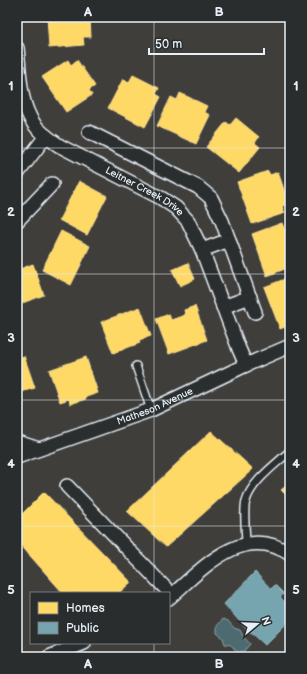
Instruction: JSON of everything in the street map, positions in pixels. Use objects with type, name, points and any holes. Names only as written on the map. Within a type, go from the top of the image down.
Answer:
[{"type":"street","name":"Leitner Creek Drive","points":[[17,48],[22,92],[26,108],[34,124],[46,136],[60,146],[161,198],[176,208],[188,221],[202,250],[246,365]]},
{"type":"street","points":[[89,132],[198,187],[211,198],[222,221],[255,312]]},
{"type":"street","points":[[17,174],[46,136]]},
{"type":"street","points":[[18,218],[52,184]]},
{"type":"street","points":[[202,250],[229,240]]},
{"type":"street","points":[[223,307],[250,297]]},
{"type":"street","name":"Matheson Avenue","points":[[17,457],[151,410],[290,346]]},
{"type":"street","points":[[17,442],[39,449]]},
{"type":"street","points":[[67,486],[167,592]]},
{"type":"street","points":[[171,596],[214,558],[246,544],[260,543],[272,545],[283,549],[290,554]]},
{"type":"street","points":[[49,657],[82,644]]},
{"type":"lane","points":[[136,366],[151,410]]},
{"type":"lane","points":[[246,544],[245,502],[260,478],[290,451]]},
{"type":"water","points":[[223,619],[228,621],[234,628],[240,630],[250,644],[244,651],[237,652],[231,645],[225,644],[223,638],[217,633],[217,626]]},
{"type":"building: Homes","points":[[47,17],[90,17],[91,37],[83,37],[84,45],[49,48]]},
{"type":"building: Homes","points":[[68,60],[71,65],[77,60],[95,86],[89,90],[92,95],[66,112],[42,77]]},
{"type":"building: Homes","points":[[133,75],[159,88],[156,94],[161,97],[145,127],[108,108],[123,79],[129,82]]},
{"type":"building: Homes","points":[[180,93],[207,106],[204,112],[210,115],[196,144],[157,126],[171,97],[177,100]]},
{"type":"building: Homes","points":[[236,118],[259,137],[255,143],[260,147],[239,173],[206,147],[226,122],[230,125]]},
{"type":"building: Homes","points":[[268,171],[270,175],[278,172],[289,204],[282,206],[285,213],[252,224],[237,182]]},
{"type":"building: Homes","points":[[79,181],[107,196],[87,235],[59,220]]},
{"type":"building: Homes","points":[[282,223],[285,230],[290,228],[290,267],[267,276],[252,234]]},
{"type":"building: Homes","points":[[61,231],[90,246],[71,285],[42,270]]},
{"type":"building: Homes","points":[[188,263],[195,279],[180,286],[172,270]]},
{"type":"building: Homes","points":[[33,264],[44,295],[17,305],[17,270]]},
{"type":"building: Homes","points":[[290,277],[290,325],[280,329],[264,287]]},
{"type":"building: Homes","points":[[195,306],[207,340],[169,354],[156,319],[169,314],[171,320],[185,315],[184,310]]},
{"type":"building: Homes","points":[[140,307],[151,336],[139,340],[140,343],[113,353],[101,322]]},
{"type":"building: Homes","points":[[24,356],[35,388],[21,392],[22,395],[17,397],[17,358]]},
{"type":"building: Homes","points":[[86,357],[98,393],[70,404],[69,399],[60,402],[49,370]]},
{"type":"building: Homes","points":[[211,431],[253,469],[166,547],[127,511]]},
{"type":"building: Homes","points":[[290,483],[290,499],[281,490]]},
{"type":"building: Homes","points":[[44,492],[131,582],[120,592],[62,592],[17,541],[17,519]]},
{"type":"building: Public","points":[[255,572],[271,589],[275,585],[284,594],[280,597],[290,607],[290,620],[265,645],[252,633],[251,634],[224,604]]}]
